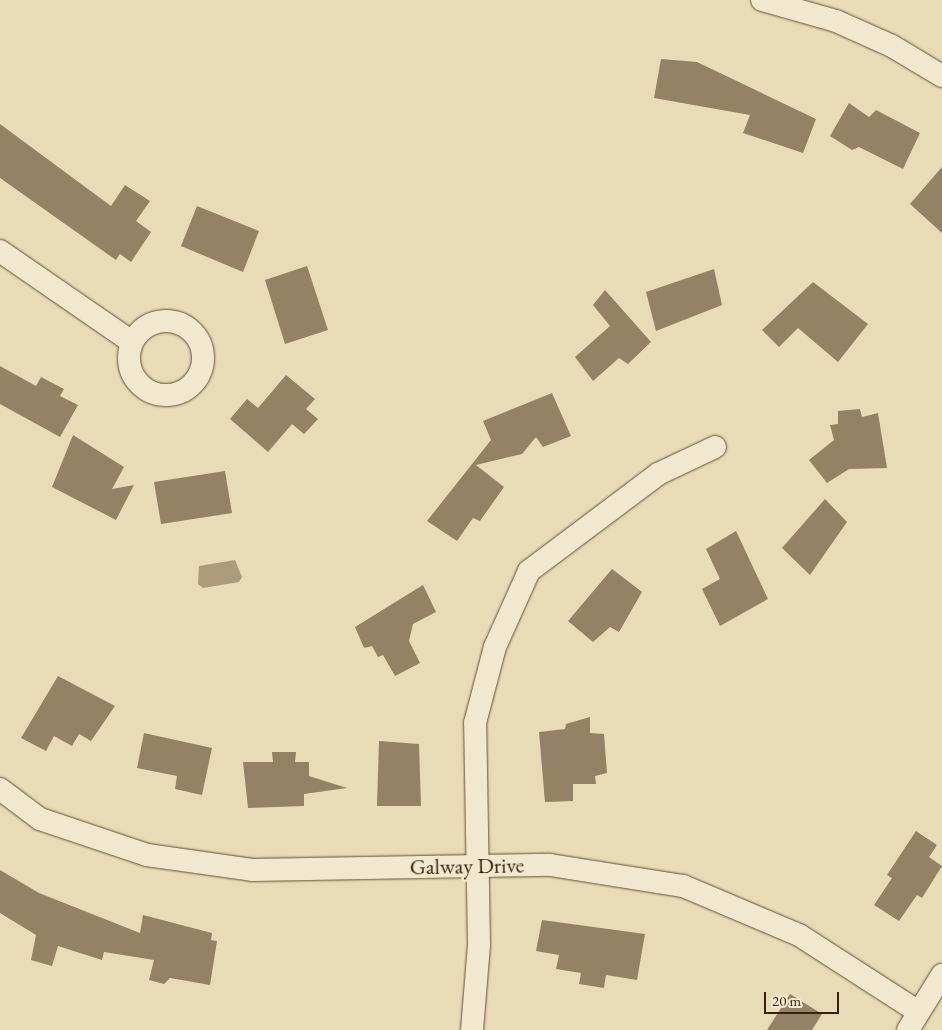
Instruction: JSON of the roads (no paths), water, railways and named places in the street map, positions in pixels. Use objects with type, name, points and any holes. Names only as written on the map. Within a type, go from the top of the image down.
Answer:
[{"type":"street","points":[[762,0],[836,21],[892,46],[942,76]]},
{"type":"street","points":[[0,251],[132,342]]},
{"type":"street","points":[[472,1030],[480,944],[476,866],[475,722],[495,647],[529,571],[658,474],[715,447]]},
{"type":"street","name":"Galway Drive","points":[[0,789],[40,819],[147,855],[252,870],[550,865],[683,886],[799,935],[913,1020]]},
{"type":"street","points":[[913,1020],[942,975]]}]
